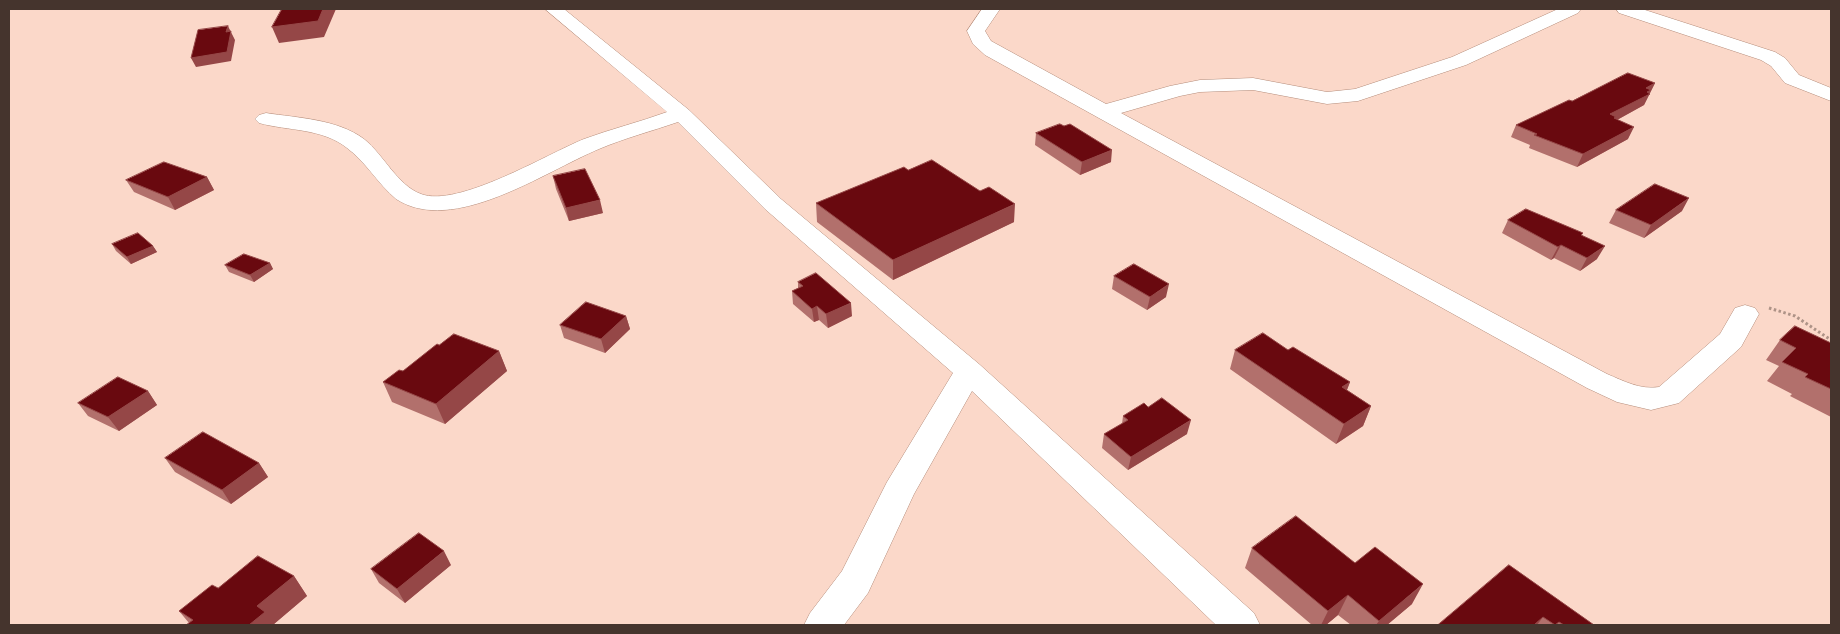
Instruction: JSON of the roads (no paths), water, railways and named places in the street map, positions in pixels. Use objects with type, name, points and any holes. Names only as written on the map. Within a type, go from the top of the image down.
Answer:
[{"type":"street","points":[[554,9],[682,114],[773,204],[969,371],[1241,625]]},
{"type":"street","points":[[991,9],[978,23],[976,37],[980,43],[1102,112],[1597,381],[1628,395],[1651,399],[1668,396],[1731,340],[1745,314]]},
{"type":"street","points":[[1102,112],[1177,90],[1200,86],[1253,84],[1326,98],[1358,95],[1459,60],[1572,9]]},
{"type":"street","points":[[1626,9],[1768,56],[1778,62],[1792,79],[1831,95]]},
{"type":"street","points":[[266,119],[343,135],[361,148],[402,193],[423,203],[448,204],[518,179],[592,144],[682,114]]},
{"type":"street","points":[[823,625],[854,582],[899,491],[969,371]]}]
